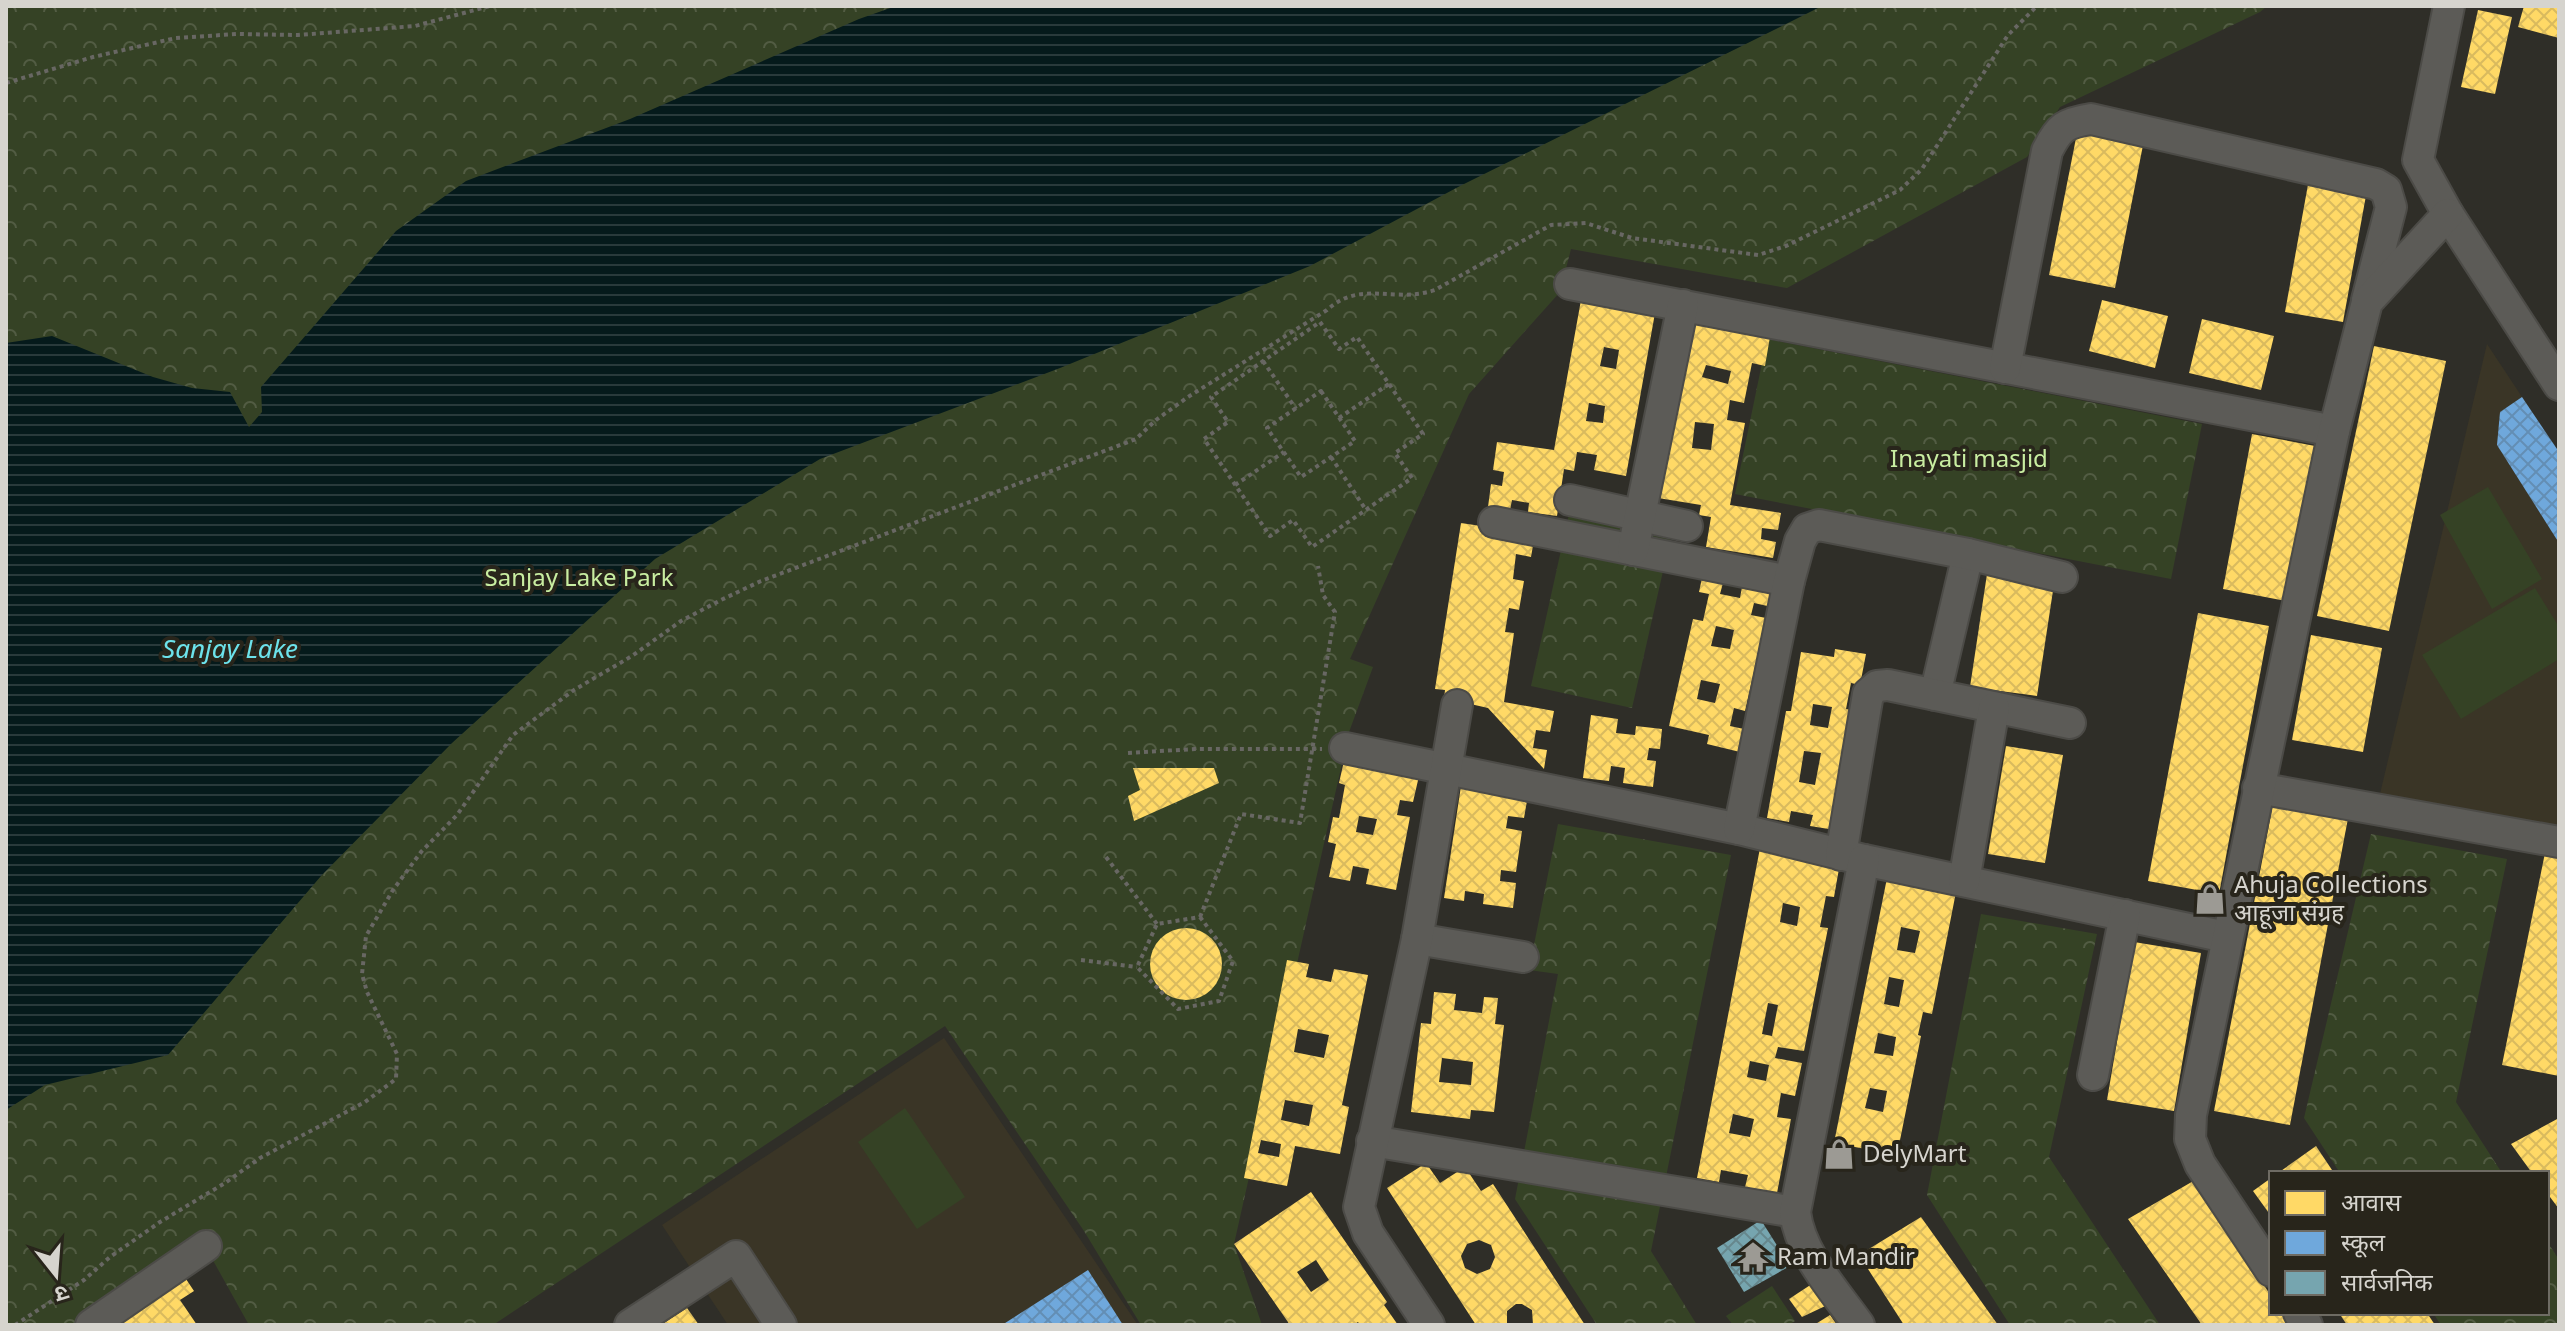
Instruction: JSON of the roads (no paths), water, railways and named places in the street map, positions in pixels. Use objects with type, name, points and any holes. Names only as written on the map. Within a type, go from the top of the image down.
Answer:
[{"type":"street","points":[[2449,6],[2418,160],[2448,214],[2559,385]]},
{"type":"street","points":[[2005,368],[2047,151],[2056,133],[2070,122],[2091,119],[2376,184],[2386,190],[2391,198],[2334,431],[2191,1115],[2190,1139],[2200,1164],[2269,1268]]},
{"type":"street","points":[[2367,302],[2448,214]]},
{"type":"street","points":[[1570,284],[2334,431]]},
{"type":"street","points":[[1633,550],[1683,305]]},
{"type":"street","points":[[1570,500],[1687,526]]},
{"type":"street","points":[[1494,522],[1789,581]]},
{"type":"street","points":[[1739,829],[1789,581],[1800,541],[1807,529],[1819,525],[1968,554],[2062,577]]},
{"type":"street","points":[[1935,695],[1968,554]]},
{"type":"street","points":[[1859,1325],[1797,1231],[1795,1212],[1853,857],[1868,694],[1877,686],[1888,685],[2070,723]]},
{"type":"street","points":[[1429,1325],[1368,1233],[1359,1207],[1417,939],[1457,705]]},
{"type":"street","points":[[1964,881],[1994,708]]},
{"type":"street","points":[[1345,748],[1739,829],[1853,857],[2226,937]]},
{"type":"street","points":[[2258,788],[2559,842]]},
{"type":"street","points":[[2093,1075],[2125,915]]},
{"type":"street","points":[[1417,939],[1523,957]]},
{"type":"street","points":[[1372,1141],[1795,1212]]},
{"type":"street","points":[[91,1325],[206,1246]]},
{"type":"street","points":[[630,1325],[736,1256],[781,1325]]},
{"type":"water","name":"Sanjay Lake","points":[[896,6],[1822,6],[1460,186],[1310,266],[1060,368],[820,459],[655,559],[452,743],[321,876],[168,1055],[45,1085],[6,1110],[6,343],[52,336],[153,377],[192,388],[230,392],[249,427],[262,412],[261,387],[396,231],[466,181],[630,119],[859,19]]},
{"type":"place","name":"Ahuja Collections आहूजा संग्रह","points":[[2210,899]]},
{"type":"place","name":"DelyMart","points":[[1839,1154]]},
{"type":"place","name":"Ram Mandir","points":[[1753,1257]]},
{"type":"park label","name":"Inayati masjid","points":[[1969,459]]},
{"type":"park label","name":"Sanjay Lake Park","points":[[579,578]]}]
